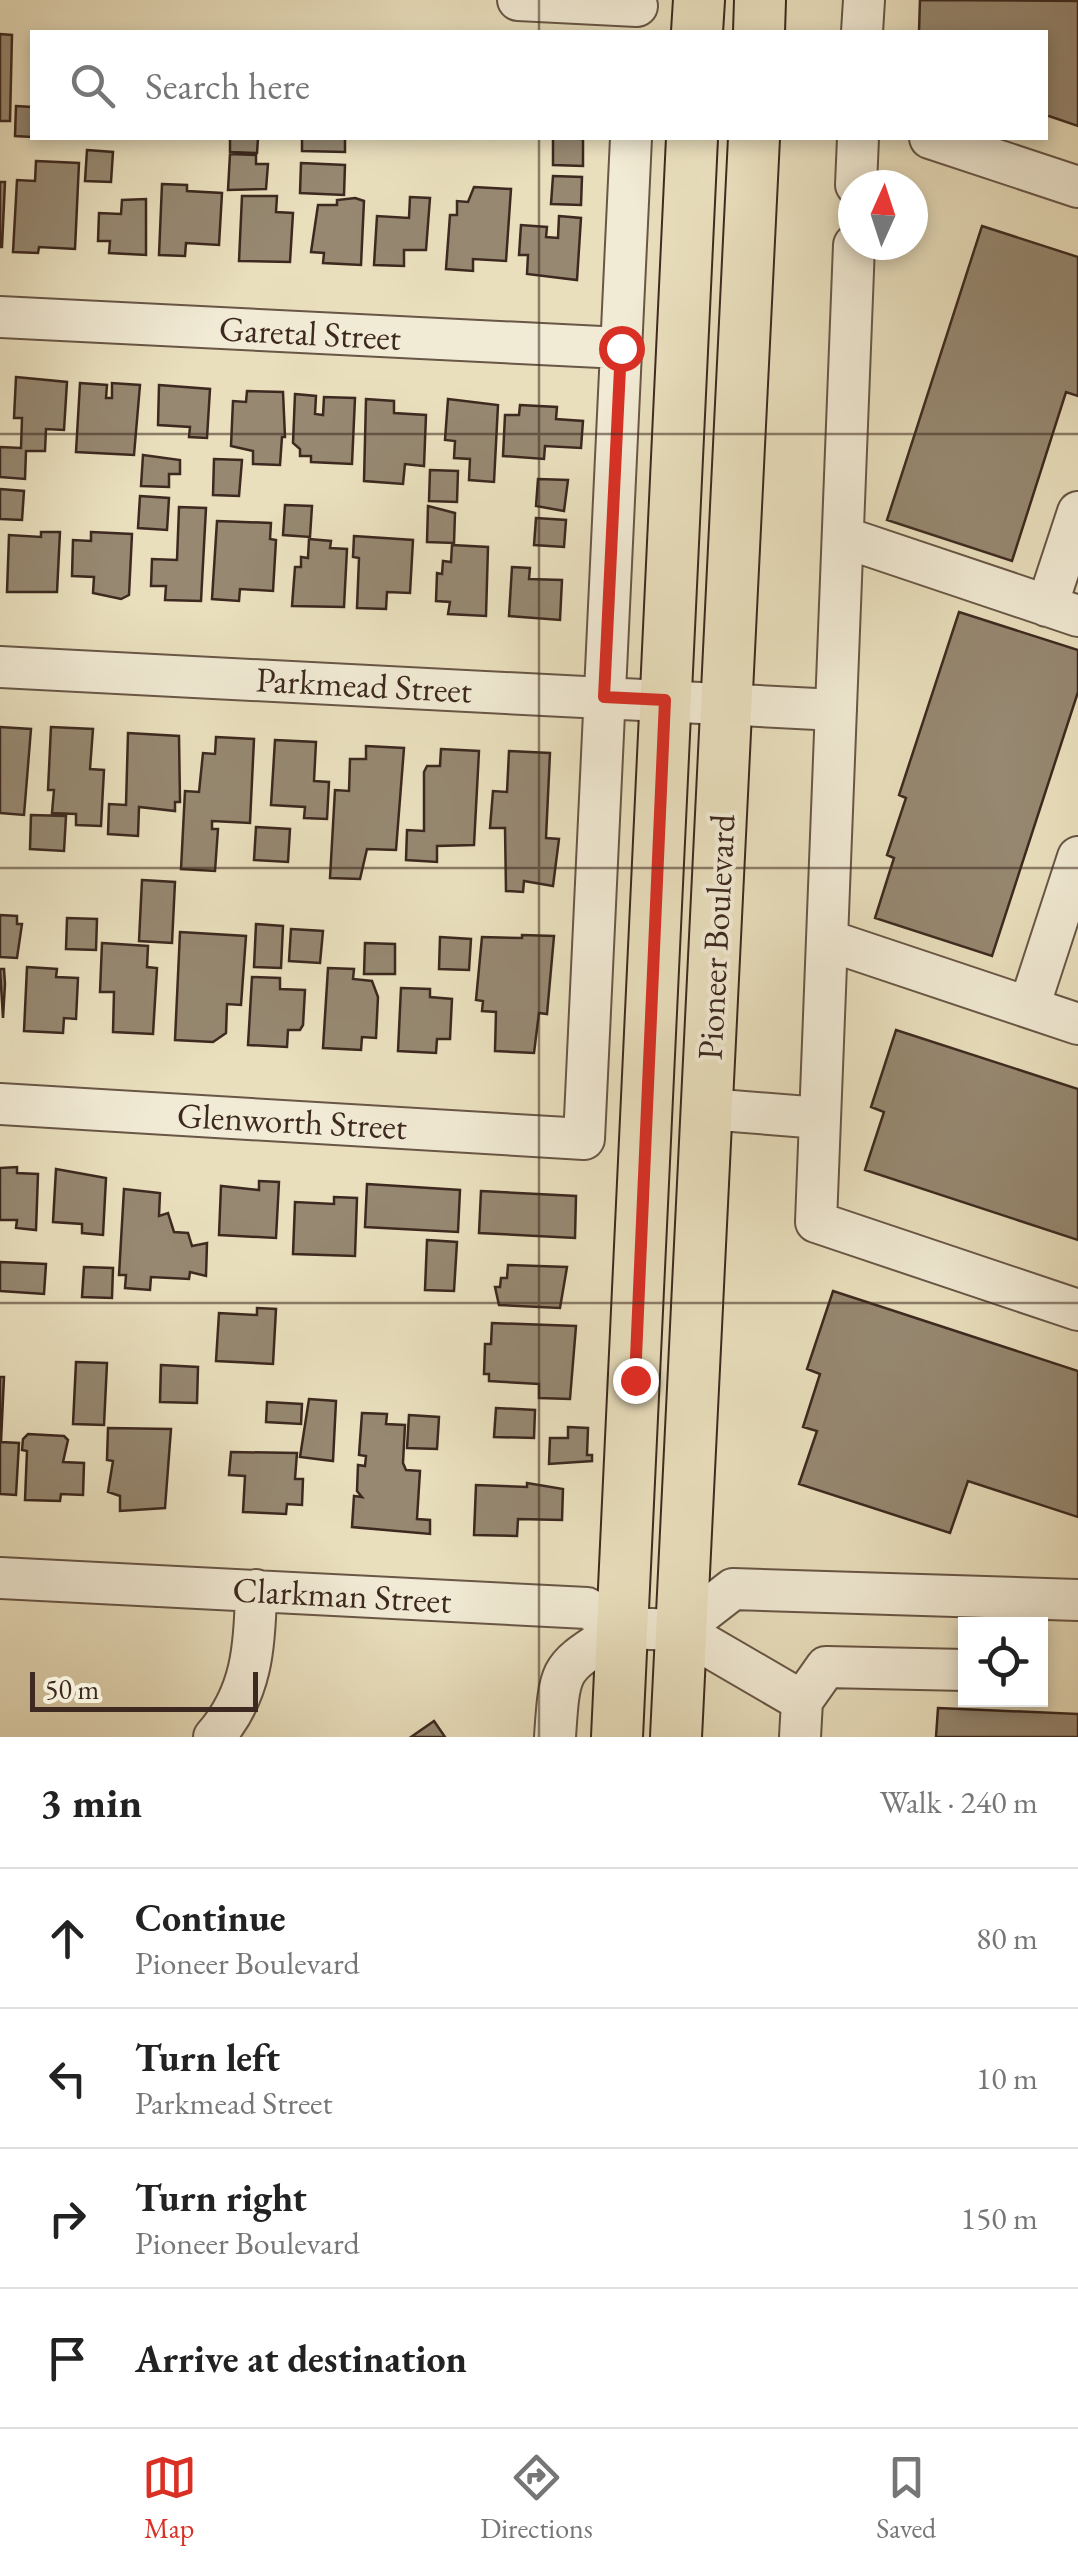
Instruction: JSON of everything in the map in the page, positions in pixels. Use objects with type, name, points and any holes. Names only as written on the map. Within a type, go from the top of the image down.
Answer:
[{"type":"main road","points":[[697,30],[698,0]]},
{"type":"main road","points":[[758,30],[760,0]]},
{"type":"main road","name":"Pioneer Boulevard","points":[[617,1737],[692,140]]},
{"type":"main road","name":"Pioneer Boulevard","points":[[676,1737],[754,140]]},
{"type":"street","points":[[518,0],[637,13]]},
{"type":"street","points":[[862,30],[864,0]]},
{"type":"street","points":[[604,697],[631,140]]},
{"type":"street","points":[[857,170],[858,140]]},
{"type":"street","points":[[936,140],[1078,187]]},
{"type":"street","points":[[853,260],[816,1222],[1078,1310]]},
{"type":"street","name":"Garetal Street","points":[[0,317],[621,348]]},
{"type":"street","points":[[843,537],[1062,611],[1078,512]]},
{"type":"street","name":"Parkmead Street","points":[[0,667],[836,710]]},
{"type":"street","name":"Glenworth Street","points":[[0,1104],[584,1139],[604,697]]},
{"type":"street","points":[[1029,1007],[1078,857]]},
{"type":"street","points":[[827,940],[1078,1024]]},
{"type":"street","points":[[707,1109],[820,1118]]},
{"type":"street","name":"Clarkman Street","points":[[0,1578],[587,1608],[622,1628],[680,1630]]},
{"type":"street","points":[[958,1670],[826,1666],[801,1719],[680,1630],[732,1589],[1078,1600]]},
{"type":"street","points":[[214,1737],[235,1713],[251,1671],[256,1590]]},
{"type":"street","points":[[556,1737],[559,1677],[622,1628]]},
{"type":"building","points":[[920,0],[1078,1],[1078,126],[1048,116],[1048,30],[919,30]]},
{"type":"building","points":[[0,34],[12,35],[10,121],[0,121]]},
{"type":"building","points":[[16,106],[30,107],[30,137],[15,136]]},
{"type":"building","points":[[230,140],[258,140],[257,153],[230,152]]},
{"type":"building","points":[[302,140],[345,140],[345,152],[302,151]]},
{"type":"building","points":[[553,140],[583,140],[583,166],[553,165]]},
{"type":"building","points":[[87,150],[113,152],[111,182],[85,181]]},
{"type":"building","points":[[230,154],[256,155],[256,164],[268,164],[266,189],[228,190]]},
{"type":"building","points":[[36,161],[79,163],[75,249],[39,247],[38,253],[13,252],[17,180],[35,181]]},
{"type":"building","points":[[301,163],[345,165],[344,195],[300,193]]},
{"type":"building","points":[[553,176],[582,177],[581,205],[551,204]]},
{"type":"building","points":[[0,182],[5,182],[2,247],[0,247]]},
{"type":"building","points":[[162,184],[187,185],[187,191],[222,193],[219,245],[186,243],[185,256],[159,255]]},
{"type":"building","points":[[474,187],[511,189],[506,261],[473,259],[473,271],[446,269],[450,215],[457,215],[457,201],[468,202]]},
{"type":"building","points":[[242,196],[277,196],[276,212],[293,213],[290,262],[239,261]]},
{"type":"building","points":[[410,197],[430,198],[426,250],[404,250],[404,266],[374,265],[377,216],[409,218]]},
{"type":"building","points":[[146,199],[146,255],[109,253],[110,241],[98,241],[99,213],[121,214],[122,200]]},
{"type":"building","points":[[337,200],[364,201],[361,265],[323,263],[324,253],[311,252],[318,205],[337,205]]},
{"type":"building","points":[[559,216],[581,218],[577,280],[527,274],[528,255],[519,255],[521,225],[547,227],[546,237],[558,238]]},
{"type":"building","points":[[982,226],[1078,257],[1078,396],[1066,392],[1012,561],[887,520]]},
{"type":"building","points":[[16,377],[67,382],[64,430],[46,429],[45,451],[26,451],[25,479],[0,477],[0,447],[21,448],[22,418],[14,418]]},
{"type":"building","points":[[80,383],[107,385],[106,398],[112,398],[112,383],[140,385],[134,455],[76,452]]},
{"type":"building","points":[[159,385],[210,389],[207,438],[189,437],[190,427],[158,425]]},
{"type":"building","points":[[247,391],[283,392],[285,437],[280,465],[253,464],[253,451],[231,446],[233,401],[246,402]]},
{"type":"building","points":[[295,394],[316,396],[315,414],[323,415],[324,397],[355,398],[352,464],[311,462],[311,456],[300,456],[300,449],[293,443]]},
{"type":"building","points":[[366,399],[394,401],[394,413],[426,415],[424,466],[405,464],[403,484],[364,481]]},
{"type":"building","points":[[448,399],[498,405],[494,482],[469,480],[470,459],[454,458],[455,441],[445,440]]},
{"type":"building","points":[[520,405],[557,407],[556,419],[583,421],[581,448],[545,446],[544,459],[503,456],[505,415],[519,415]]},
{"type":"building","points":[[143,455],[180,460],[180,474],[169,474],[169,487],[141,486]]},
{"type":"building","points":[[214,459],[242,460],[239,496],[213,495]]},
{"type":"building","points":[[430,470],[458,471],[457,502],[429,501]]},
{"type":"building","points":[[538,479],[568,480],[564,511],[536,506]]},
{"type":"building","points":[[0,489],[24,491],[22,520],[0,519]]},
{"type":"building","points":[[140,496],[169,498],[167,530],[138,528]]},
{"type":"building","points":[[285,505],[312,506],[310,537],[283,535]]},
{"type":"building","points":[[428,506],[455,513],[454,543],[427,542]]},
{"type":"building","points":[[179,507],[206,508],[201,601],[165,600],[166,586],[151,586],[152,559],[177,560]]},
{"type":"building","points":[[536,518],[566,520],[564,547],[534,545]]},
{"type":"building","points":[[217,521],[271,523],[270,539],[276,540],[273,591],[240,589],[239,601],[212,599]]},
{"type":"building","points":[[41,532],[60,532],[57,592],[7,592],[9,535],[41,537]]},
{"type":"building","points":[[91,532],[132,534],[129,595],[121,599],[93,593],[94,577],[72,576],[73,540],[91,541]]},
{"type":"building","points":[[354,536],[413,540],[410,593],[387,592],[386,609],[357,608],[359,558],[353,557]]},
{"type":"building","points":[[309,539],[331,541],[330,548],[347,549],[344,607],[292,606],[295,567],[301,567],[301,557],[308,558]]},
{"type":"building","points":[[452,545],[488,547],[486,616],[448,614],[450,602],[436,601],[437,573],[442,574],[443,561],[451,562]]},
{"type":"building","points":[[512,567],[530,568],[529,579],[562,580],[560,620],[509,616]]},
{"type":"building","points":[[959,612],[1078,650],[1078,692],[992,956],[875,918],[894,858],[887,855],[906,798],[899,795]]},
{"type":"building","points":[[0,727],[31,729],[24,815],[0,813]]},
{"type":"building","points":[[51,727],[93,729],[90,769],[104,770],[101,826],[76,825],[76,814],[52,813],[54,790],[48,790]]},
{"type":"building","points":[[128,733],[179,736],[180,802],[175,802],[175,811],[139,807],[138,836],[108,834],[109,804],[126,805]]},
{"type":"building","points":[[216,737],[254,739],[250,823],[212,821],[212,829],[218,829],[215,871],[181,869],[185,791],[199,792],[203,753],[215,754]]},
{"type":"building","points":[[275,740],[316,742],[314,781],[329,782],[327,819],[304,818],[305,807],[271,805]]},
{"type":"building","points":[[366,746],[404,748],[396,850],[367,849],[360,879],[330,878],[335,790],[349,791],[350,759],[366,759]]},
{"type":"building","points":[[441,749],[479,751],[474,845],[437,846],[437,862],[406,860],[407,830],[424,831],[424,772],[427,766],[440,766]]},
{"type":"building","points":[[509,751],[550,753],[546,838],[559,839],[553,886],[524,881],[523,892],[506,891],[505,828],[490,828],[493,791],[507,792]]},
{"type":"building","points":[[31,815],[66,816],[64,851],[30,849]]},
{"type":"building","points":[[256,827],[290,829],[288,862],[254,860]]},
{"type":"building","points":[[142,880],[175,882],[172,943],[139,941]]},
{"type":"building","points":[[0,915],[17,916],[17,924],[22,924],[17,958],[0,957]]},
{"type":"building","points":[[67,918],[97,919],[96,950],[66,949]]},
{"type":"building","points":[[256,924],[283,926],[281,968],[254,967]]},
{"type":"building","points":[[291,929],[323,931],[320,963],[289,961]]},
{"type":"building","points":[[180,932],[246,936],[241,1005],[227,1004],[226,1033],[213,1042],[175,1040]]},
{"type":"building","points":[[554,936],[547,1014],[539,1013],[534,1053],[495,1051],[496,1012],[482,1011],[483,1001],[476,1000],[482,937]]},
{"type":"building","points":[[440,937],[471,939],[469,970],[439,969]]},
{"type":"building","points":[[102,943],[148,946],[147,967],[157,968],[153,1034],[113,1032],[114,992],[100,992]]},
{"type":"building","points":[[365,943],[395,944],[395,974],[364,974]]},
{"type":"building","points":[[27,967],[57,969],[56,977],[78,978],[76,1019],[64,1018],[63,1033],[24,1031]]},
{"type":"building","points":[[328,968],[354,969],[353,979],[372,981],[378,997],[376,1038],[362,1037],[361,1050],[323,1048]]},
{"type":"building","points":[[0,969],[4,969],[5,984],[3,1018]]},
{"type":"building","points":[[252,977],[280,978],[280,989],[305,990],[303,1025],[300,1030],[288,1030],[287,1047],[248,1045]]},
{"type":"building","points":[[401,988],[430,989],[430,997],[452,999],[450,1039],[437,1039],[436,1053],[398,1051]]},
{"type":"building","points":[[896,1030],[1078,1089],[1078,1240],[865,1170],[884,1112],[871,1107]]},
{"type":"building","points":[[17,1167],[17,1173],[38,1174],[36,1230],[16,1228],[17,1220],[0,1220],[0,1168]]},
{"type":"building","points":[[56,1169],[106,1178],[103,1235],[82,1233],[82,1224],[53,1222]]},
{"type":"building","points":[[259,1181],[279,1182],[276,1238],[219,1235],[221,1186],[259,1190]]},
{"type":"building","points":[[367,1184],[460,1190],[458,1232],[365,1227]]},
{"type":"building","points":[[124,1189],[160,1193],[159,1216],[168,1213],[174,1232],[188,1233],[192,1246],[207,1243],[206,1276],[190,1272],[189,1279],[151,1277],[150,1290],[125,1288],[126,1275],[119,1275]]},
{"type":"building","points":[[481,1191],[576,1196],[575,1238],[479,1233]]},
{"type":"building","points":[[334,1197],[357,1198],[355,1256],[293,1254],[295,1202],[334,1204]]},
{"type":"building","points":[[427,1240],[457,1242],[454,1291],[425,1290]]},
{"type":"building","points":[[0,1262],[46,1264],[44,1294],[0,1291]]},
{"type":"building","points":[[508,1265],[567,1267],[560,1308],[499,1305],[495,1287],[500,1287],[501,1278],[507,1278]]},
{"type":"building","points":[[84,1267],[113,1268],[112,1298],[82,1297]]},
{"type":"building","points":[[833,1291],[1078,1371],[1078,1517],[968,1481],[950,1533],[799,1484],[817,1431],[803,1427],[820,1374],[807,1369]]},
{"type":"building","points":[[257,1308],[276,1309],[273,1364],[216,1361],[219,1313],[257,1315]]},
{"type":"building","points":[[492,1323],[576,1326],[570,1399],[539,1398],[539,1384],[489,1381],[489,1374],[484,1374],[485,1344],[491,1344]]},
{"type":"building","points":[[76,1362],[107,1363],[104,1425],[73,1424]]},
{"type":"building","points":[[161,1365],[198,1367],[197,1403],[160,1402]]},
{"type":"building","points":[[0,1377],[4,1377],[1,1442],[19,1443],[16,1495],[0,1494]]},
{"type":"building","points":[[309,1399],[336,1401],[333,1461],[300,1457]]},
{"type":"building","points":[[267,1402],[302,1404],[301,1424],[266,1422]]},
{"type":"building","points":[[496,1408],[535,1410],[534,1438],[494,1437]]},
{"type":"building","points":[[362,1413],[387,1414],[386,1424],[405,1425],[403,1463],[406,1470],[420,1471],[417,1519],[430,1520],[430,1534],[352,1527],[354,1496],[362,1497],[357,1491],[358,1465],[365,1466],[366,1456],[359,1455]]},
{"type":"building","points":[[409,1415],[439,1417],[437,1449],[407,1448]]},
{"type":"building","points":[[568,1427],[588,1428],[587,1455],[592,1455],[592,1461],[549,1464],[550,1438],[568,1438]]},
{"type":"building","points":[[108,1428],[171,1429],[165,1508],[120,1511],[120,1496],[108,1492],[113,1461],[107,1460]]},
{"type":"building","points":[[28,1434],[64,1436],[68,1440],[63,1462],[84,1463],[83,1495],[61,1494],[60,1501],[25,1500],[27,1451],[22,1450]]},
{"type":"building","points":[[231,1452],[297,1453],[295,1479],[303,1479],[302,1505],[287,1504],[286,1514],[243,1512],[245,1476],[229,1475]]},
{"type":"building","points":[[527,1483],[563,1489],[562,1520],[518,1519],[517,1536],[474,1535],[476,1485],[527,1487]]},
{"type":"building","points":[[938,1708],[1078,1714],[1078,1737],[936,1737]]},
{"type":"building","points":[[434,1721],[445,1737],[411,1737]]},
{"type":"route","points":[[621,348],[604,697],[665,700],[635,1380]]}]
